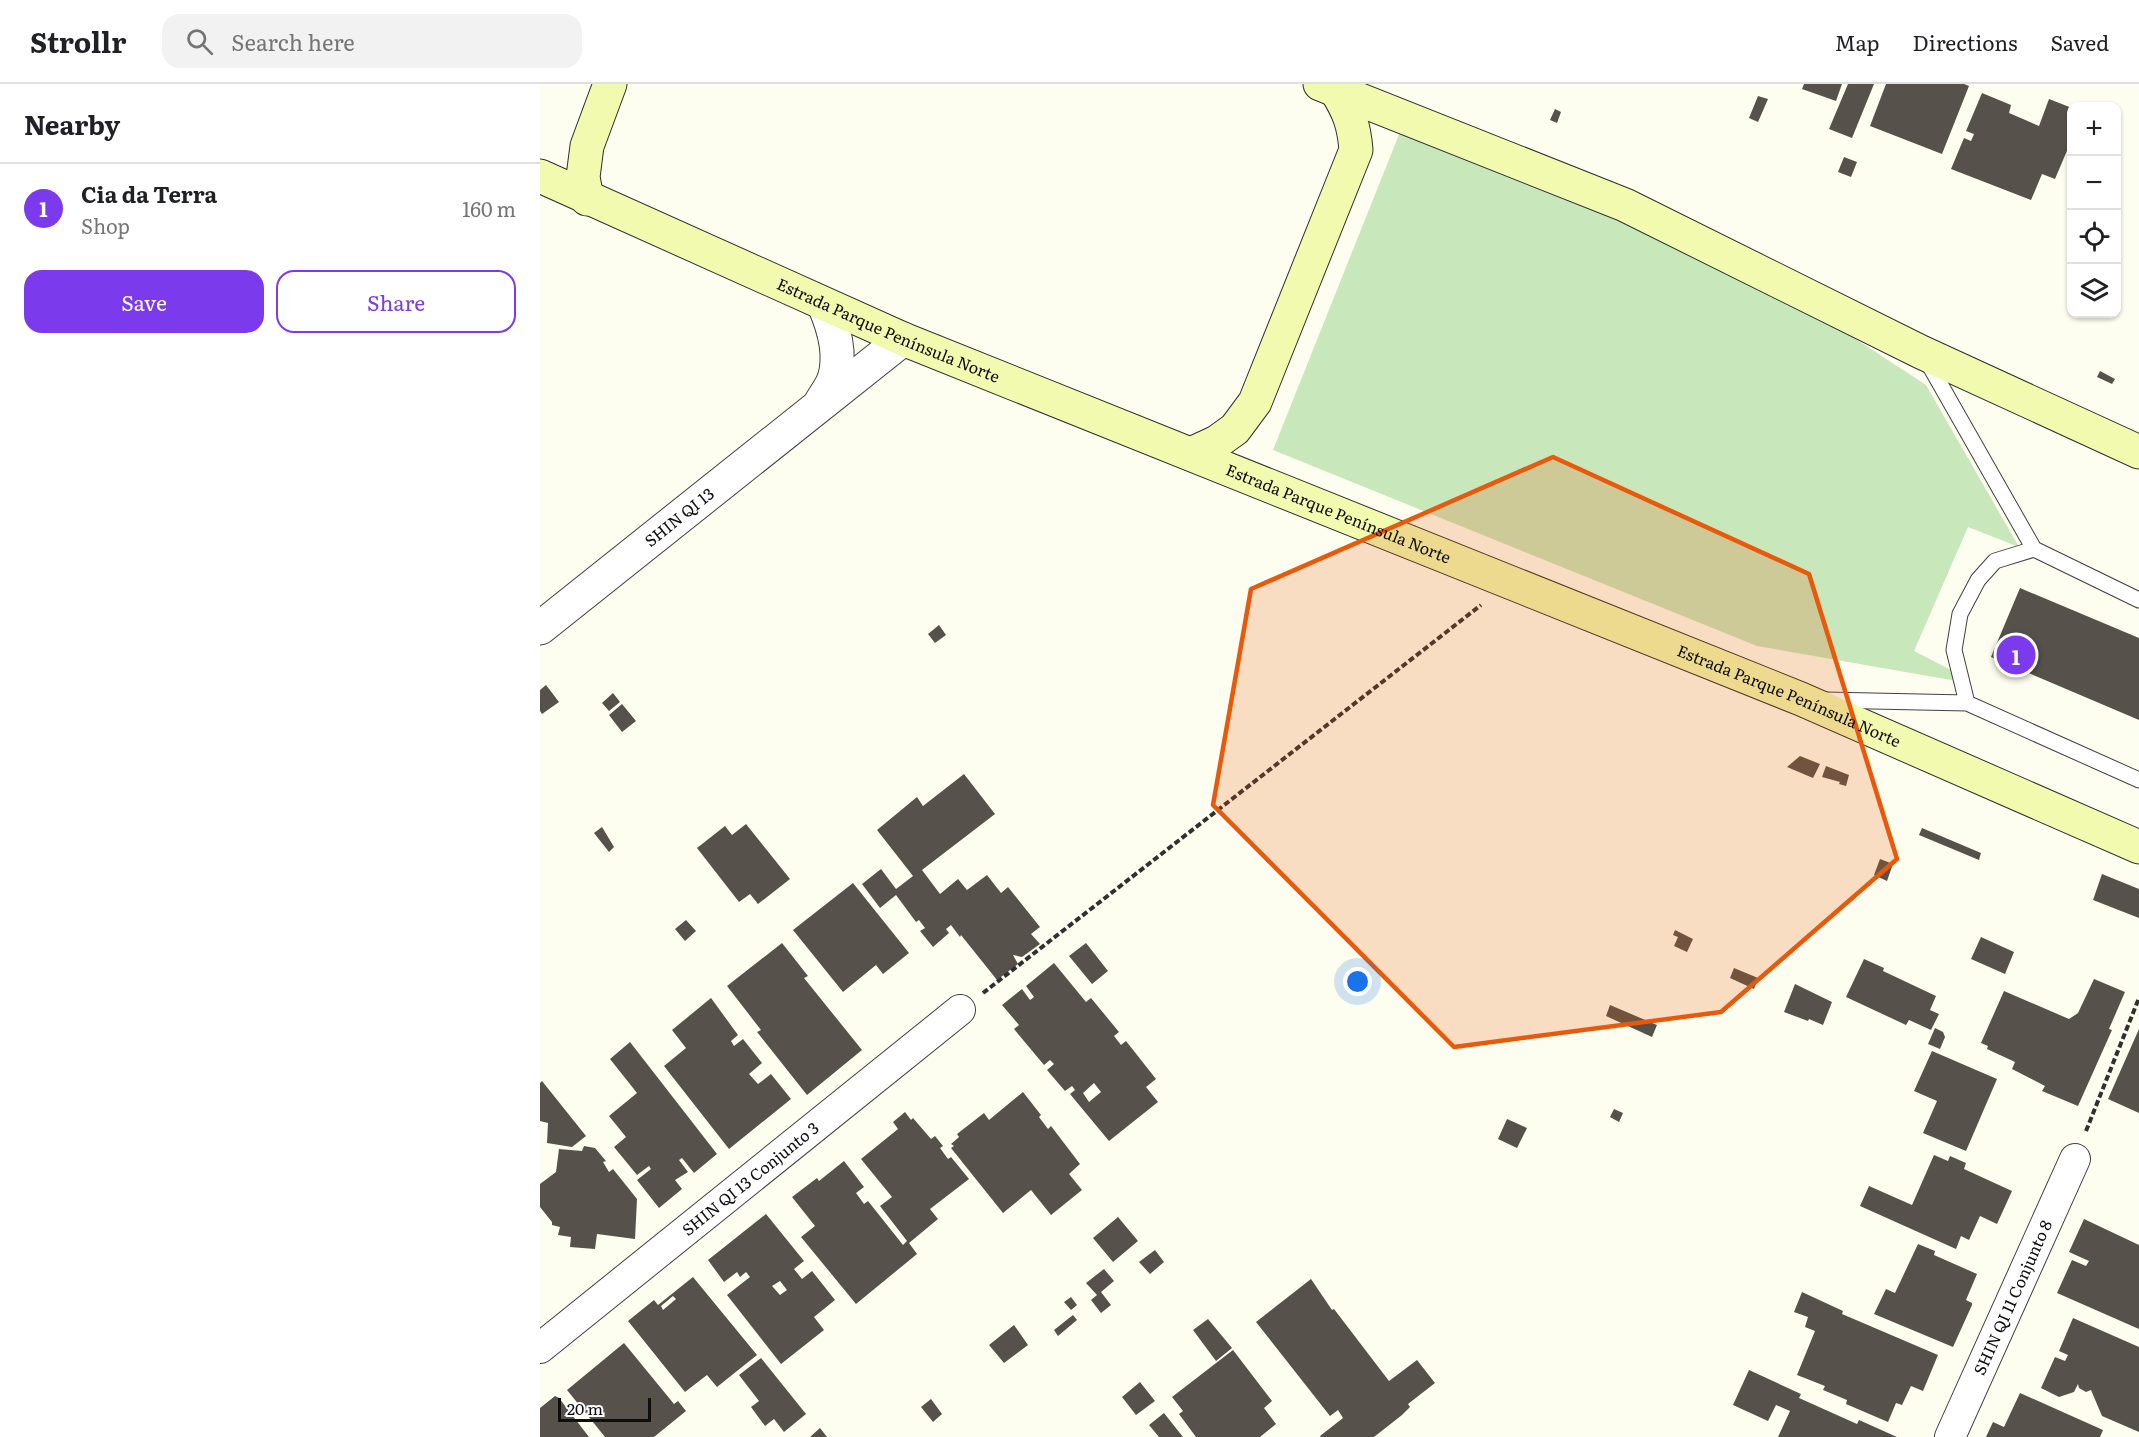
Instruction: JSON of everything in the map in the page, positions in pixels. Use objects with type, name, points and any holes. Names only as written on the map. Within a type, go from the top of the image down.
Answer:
[{"type":"main road","points":[[587,199],[583,177],[587,146],[610,84]]},
{"type":"main road","points":[[1328,87],[1625,205],[1922,352],[2139,452]]},
{"type":"main road","points":[[1191,454],[1217,442],[1235,429],[1255,402],[1356,150],[1354,130],[1348,110],[1328,87]]},
{"type":"main road","name":"Estrada Parque Península Norte","points":[[540,176],[903,339],[1801,699],[2139,847]]},
{"type":"street","name":"SHIN QI 13","points":[[819,406],[834,379],[837,351],[833,327],[824,305]]},
{"type":"street","name":"SHIN QI 13","points":[[540,627],[903,339]]},
{"type":"street","name":"SHIN QI 13 Conjunto 3","points":[[540,1348],[960,1010]]},
{"type":"street","name":"SHIN QI 11 Conjunto 8","points":[[1950,1437],[2075,1158]]},
{"type":"lane","points":[[1922,352],[2034,549],[2139,600]]},
{"type":"lane","points":[[1967,702],[1954,650],[1960,614],[1978,580],[1995,561],[2034,549]]},
{"type":"lane","points":[[1801,699],[1967,702],[2139,780]]},
{"type":"path","points":[[960,1010],[1510,582]]},
{"type":"path","points":[[2075,1158],[2139,998]]},
{"type":"highlighted area","points":[[1553,457],[1809,574],[1897,859],[1721,1012],[1454,1047],[1213,805],[1251,589]]},
{"type":"green space","points":[[1400,132],[1601,209],[1839,328],[1926,385],[2019,547],[1968,527],[1914,651],[1955,672],[1957,681],[1757,646],[1273,450]]},
{"type":"building","points":[[1804,84],[1842,84],[1836,101],[1802,89]]},
{"type":"building","points":[[1848,84],[1874,84],[1852,138],[1829,129]]},
{"type":"building","points":[[1886,84],[1964,84],[1969,86],[1942,154],[1870,126]]},
{"type":"building","points":[[1982,93],[2011,105],[2009,113],[2039,126],[2049,99],[2067,106],[2067,151],[2055,179],[2042,174],[2031,200],[1951,169],[1964,138],[1971,141],[1974,134],[1966,131]]},
{"type":"building","points":[[1758,96],[1768,99],[1758,122],[1749,118]]},
{"type":"building","points":[[1555,109],[1561,112],[1557,123],[1550,120]]},
{"type":"building","points":[[1844,157],[1857,162],[1851,177],[1838,172]]},
{"type":"building","points":[[2100,371],[2115,379],[2112,384],[2097,377]]},
{"type":"building","points":[[2020,588],[2139,638],[2139,720],[1991,657]]},
{"type":"building","points":[[939,625],[946,635],[935,643],[928,634]]},
{"type":"building","points":[[546,685],[559,702],[542,714],[540,690]]},
{"type":"building","points":[[613,693],[620,702],[609,711],[602,703]]},
{"type":"building","points":[[622,704],[636,721],[622,732],[609,715]]},
{"type":"building","points":[[1800,756],[1820,764],[1813,778],[1787,767]]},
{"type":"building","points":[[1826,766],[1849,775],[1846,786],[1822,777]]},
{"type":"building","points":[[964,774],[995,814],[922,870],[940,894],[958,879],[967,890],[987,875],[1001,893],[1008,887],[1040,927],[1031,934],[1040,944],[1022,957],[1013,955],[1018,964],[997,980],[951,925],[946,929],[949,933],[933,947],[920,931],[925,928],[919,920],[916,922],[896,895],[880,908],[862,884],[881,869],[896,889],[913,876],[877,830],[917,797],[923,806]]},
{"type":"building","points":[[746,824],[790,879],[758,904],[750,894],[739,902],[697,848],[725,826],[732,835]]},
{"type":"building","points":[[602,827],[614,847],[609,852],[594,833]]},
{"type":"building","points":[[1922,828],[1981,853],[1979,860],[1919,835]]},
{"type":"building","points":[[1880,859],[1893,864],[1887,881],[1874,875]]},
{"type":"building","points":[[2102,874],[2139,889],[2139,918],[2093,900]]},
{"type":"building","points":[[853,883],[909,953],[883,974],[876,965],[843,992],[793,930]]},
{"type":"building","points":[[686,920],[696,931],[685,941],[675,929]]},
{"type":"building","points":[[1675,930],[1693,939],[1687,952],[1674,946],[1678,937],[1673,935]]},
{"type":"building","points":[[1981,937],[2014,952],[2005,974],[1971,959]]},
{"type":"building","points":[[782,943],[808,976],[804,978],[862,1050],[807,1095],[757,1032],[761,1030],[727,986]]},
{"type":"building","points":[[1086,943],[1108,971],[1092,984],[1069,956]]},
{"type":"building","points":[[1864,959],[1884,968],[1883,971],[1936,996],[1930,1010],[1939,1014],[1931,1030],[1909,1020],[1906,1025],[1846,997]]},
{"type":"building","points":[[1054,963],[1086,1002],[1091,998],[1119,1032],[1114,1036],[1121,1045],[1126,1041],[1156,1079],[1146,1087],[1158,1102],[1109,1141],[1070,1094],[1075,1090],[1072,1086],[1065,1091],[1047,1070],[1054,1064],[1050,1060],[1044,1065],[1014,1029],[1019,1025],[1002,1005],[1022,989],[1030,1000],[1034,997],[1026,986]],"holes":[[[1094,1083],[1101,1092],[1089,1102],[1083,1093]]]},
{"type":"building","points":[[1734,968],[1758,978],[1754,989],[1730,978]]},
{"type":"building","points":[[2094,979],[2125,992],[2109,1029],[2112,1030],[2078,1106],[2042,1091],[2045,1086],[2012,1069],[2015,1062],[1987,1049],[1988,1046],[1981,1043],[2004,991],[2069,1019],[2078,1013]]},
{"type":"building","points":[[1795,984],[1832,1002],[1823,1025],[1784,1012]]},
{"type":"building","points":[[711,998],[738,1035],[731,1041],[734,1046],[743,1039],[762,1063],[749,1074],[758,1084],[771,1074],[791,1099],[729,1149],[664,1066],[686,1048],[672,1030]]},
{"type":"building","points":[[1610,1005],[1657,1025],[1652,1037],[1606,1016]]},
{"type":"building","points":[[1935,1028],[1943,1032],[1945,1037],[1940,1049],[1928,1044]]},
{"type":"building","points":[[2139,1029],[2139,1113],[2108,1099]]},
{"type":"building","points":[[630,1042],[717,1154],[694,1173],[682,1158],[679,1160],[688,1172],[675,1180],[682,1189],[659,1208],[637,1180],[651,1169],[649,1166],[637,1175],[614,1147],[626,1137],[609,1116],[637,1093],[610,1059]]},
{"type":"building","points":[[1932,1051],[1997,1079],[1966,1151],[1923,1133],[1937,1101],[1914,1091]]},
{"type":"building","points":[[542,1081],[586,1136],[572,1147],[547,1143],[548,1123],[540,1121],[540,1083]]},
{"type":"building","points":[[1023,1092],[1041,1115],[1039,1117],[1048,1129],[1051,1126],[1080,1164],[1069,1174],[1082,1190],[1051,1215],[1031,1190],[1003,1213],[951,1148],[954,1146],[951,1144],[959,1137],[957,1134],[984,1113],[989,1120]]},
{"type":"building","points":[[1614,1109],[1623,1113],[1619,1122],[1610,1117]]},
{"type":"building","points":[[905,1112],[931,1139],[935,1136],[943,1146],[940,1148],[948,1159],[951,1157],[969,1179],[930,1209],[938,1219],[909,1243],[917,1254],[856,1304],[801,1237],[815,1226],[792,1197],[817,1178],[819,1181],[844,1161],[864,1187],[856,1193],[864,1204],[868,1201],[903,1245],[907,1241],[880,1206],[892,1197],[861,1159],[898,1129],[893,1122]]},
{"type":"building","points":[[1507,1119],[1527,1128],[1517,1148],[1498,1139]]},
{"type":"building","points":[[584,1146],[595,1148],[606,1161],[603,1162],[609,1172],[613,1169],[637,1199],[635,1239],[597,1234],[595,1249],[570,1247],[571,1237],[558,1235],[560,1227],[552,1225],[540,1207],[540,1184],[556,1172],[559,1149],[582,1151]]},
{"type":"building","points":[[1934,1155],[1948,1161],[1950,1156],[1966,1163],[1964,1169],[2012,1191],[1997,1224],[1980,1216],[1969,1240],[1961,1236],[1956,1249],[1860,1206],[1869,1186],[1912,1205]]},
{"type":"building","points":[[766,1214],[804,1261],[794,1269],[802,1279],[812,1271],[835,1300],[814,1317],[824,1330],[781,1364],[727,1295],[750,1277],[746,1272],[740,1277],[737,1272],[724,1282],[708,1260]],"holes":[[[780,1281],[787,1290],[780,1295],[772,1286]]]},
{"type":"building","points":[[1118,1217],[1138,1241],[1113,1262],[1093,1238]]},
{"type":"building","points":[[2084,1219],[2139,1245],[2139,1329],[2057,1293],[2072,1260],[2086,1266],[2089,1261],[2069,1252]]},
{"type":"building","points":[[1918,1244],[1935,1251],[1934,1255],[1977,1274],[1966,1300],[1972,1305],[1953,1347],[1874,1314],[1886,1289],[1895,1293]]},
{"type":"building","points":[[1155,1250],[1164,1262],[1150,1274],[1139,1262]]},
{"type":"building","points":[[1104,1269],[1114,1281],[1101,1292],[1111,1305],[1101,1313],[1091,1300],[1097,1295],[1086,1283]]},
{"type":"building","points":[[693,1277],[757,1355],[717,1387],[707,1375],[685,1392],[628,1321],[654,1300],[658,1305]],"holes":[[[673,1296],[676,1299],[663,1310],[661,1306]]]},
{"type":"building","points":[[1311,1279],[1332,1310],[1334,1309],[1389,1381],[1417,1360],[1435,1383],[1408,1404],[1410,1407],[1402,1415],[1374,1437],[1321,1437],[1343,1418],[1338,1410],[1330,1416],[1256,1322]]},
{"type":"building","points":[[1802,1292],[1843,1311],[1842,1314],[1938,1355],[1923,1391],[1911,1386],[1902,1405],[1896,1403],[1888,1422],[1846,1404],[1847,1400],[1823,1390],[1825,1386],[1797,1375],[1815,1331],[1805,1327],[1808,1317],[1794,1312]]},
{"type":"building","points":[[1071,1297],[1077,1305],[1071,1310],[1064,1302]]},
{"type":"building","points":[[1073,1315],[1077,1320],[1058,1336],[1054,1330]]},
{"type":"building","points":[[2073,1318],[2139,1347],[2139,1432],[2102,1416],[2091,1390],[2086,1392],[2079,1388],[2078,1384],[2074,1392],[2059,1397],[2041,1388],[2055,1357],[2065,1361],[2068,1355],[2059,1351]]},
{"type":"building","points":[[1208,1319],[1232,1348],[1216,1361],[1193,1330]]},
{"type":"building","points":[[1014,1325],[1028,1345],[1004,1363],[989,1345]]},
{"type":"building","points":[[624,1343],[674,1404],[678,1401],[686,1411],[654,1437],[605,1437],[567,1390]]},
{"type":"building","points":[[1233,1350],[1272,1401],[1264,1408],[1276,1424],[1260,1437],[1196,1437],[1179,1414],[1183,1411],[1172,1397]]},
{"type":"building","points":[[761,1358],[806,1414],[784,1432],[774,1419],[765,1426],[751,1407],[759,1401],[739,1375]]},
{"type":"building","points":[[1749,1370],[1801,1394],[1799,1398],[1857,1424],[1859,1420],[1897,1437],[1778,1437],[1790,1411],[1776,1405],[1768,1421],[1733,1405]]},
{"type":"building","points":[[1140,1382],[1155,1401],[1136,1415],[1122,1397]]},
{"type":"building","points":[[2020,1393],[2103,1430],[2100,1437],[1986,1437],[1993,1422],[2004,1427]]},
{"type":"building","points":[[555,1396],[559,1398],[589,1437],[540,1437],[540,1408]]},
{"type":"building","points":[[931,1399],[942,1414],[933,1422],[921,1407]]},
{"type":"building","points":[[1164,1413],[1183,1437],[1159,1437],[1149,1425]]},
{"type":"building","points":[[820,1428],[827,1437],[810,1437]]},
{"type":"place","name":"Cia da Terra","points":[[2016,655]]}]
